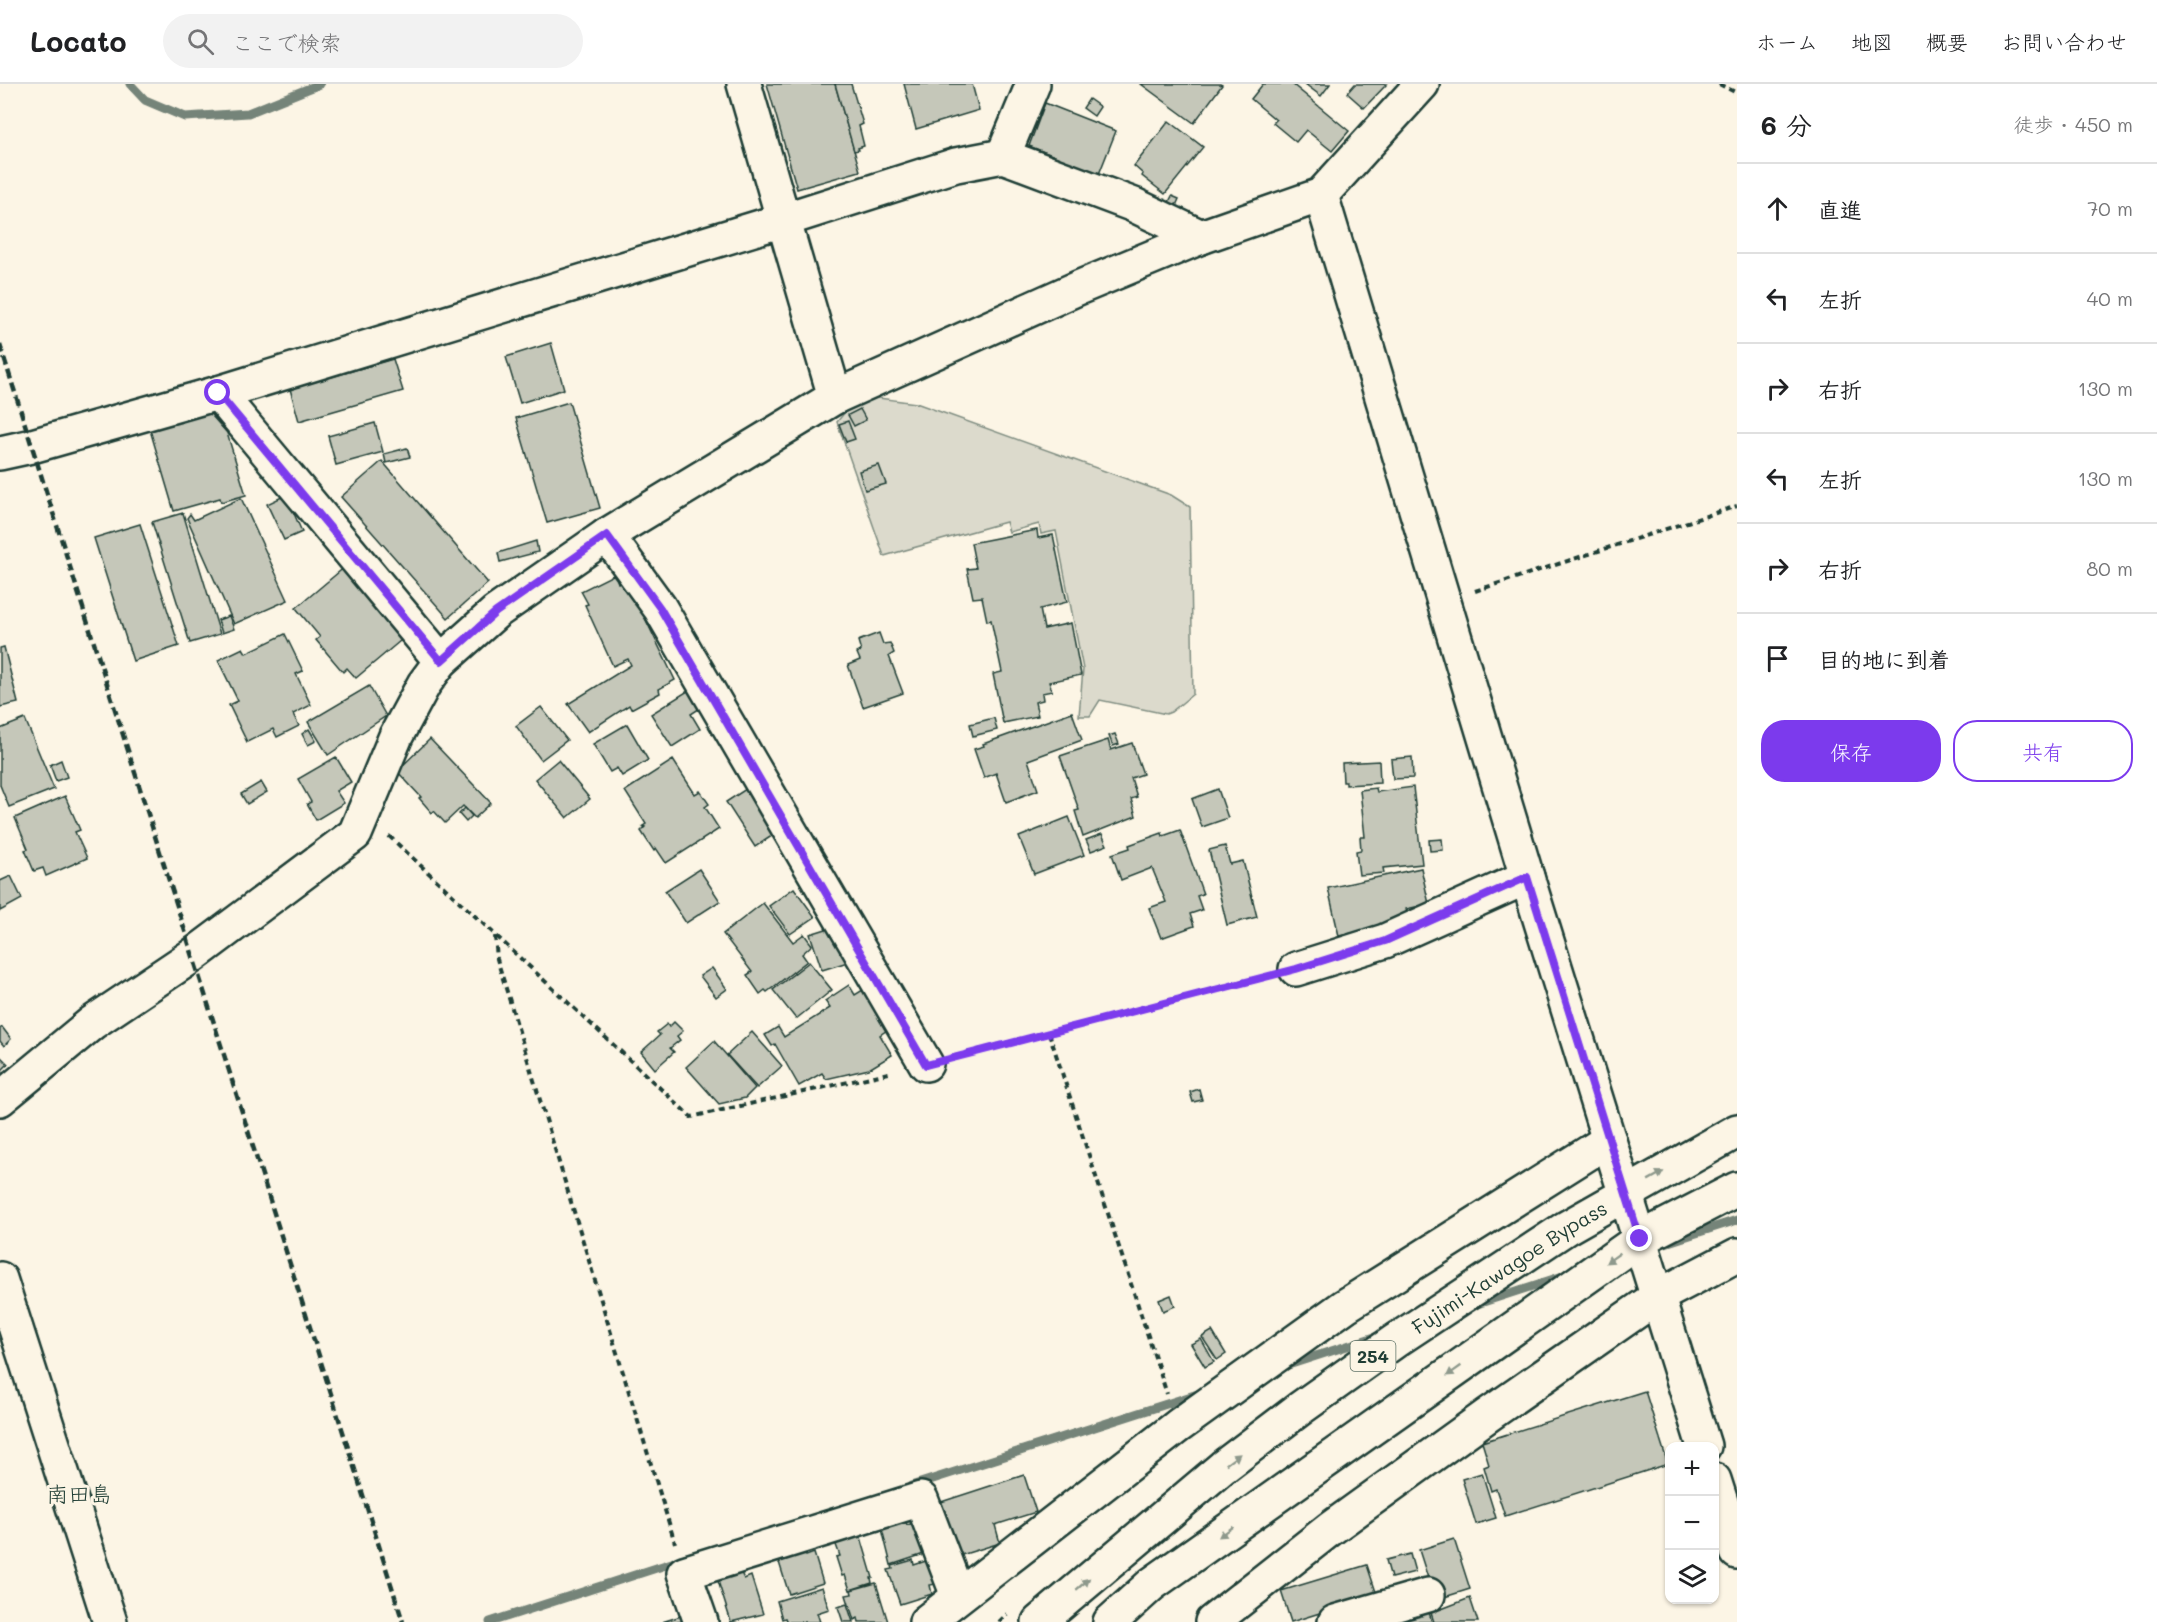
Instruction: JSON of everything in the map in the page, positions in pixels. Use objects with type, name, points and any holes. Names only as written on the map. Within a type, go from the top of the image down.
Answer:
[{"type":"main road","points":[[744,84],[835,397]]},
{"type":"main road","points":[[1003,156],[1033,84]]},
{"type":"main road","points":[[0,1099],[92,1023],[192,956],[355,834],[396,736],[424,684],[441,661],[496,612],[607,535],[835,397],[1068,293],[1201,237],[1321,195],[1422,84]]},
{"type":"main road","points":[[0,453],[218,393],[956,165],[1003,156],[1134,205],[1201,237]]},
{"type":"main road","points":[[1321,195],[1527,877],[1703,1442]]},
{"type":"main road","points":[[218,393],[441,661]]},
{"type":"main road","points":[[607,535],[660,608],[926,1065]]},
{"type":"main road","points":[[1296,969],[1385,941],[1527,877]]},
{"type":"main road","name":"Fujimi-Kawagoe Bypass","points":[[1039,1622],[1173,1507],[1302,1407],[1395,1341],[1566,1228],[1737,1131]]},
{"type":"main road","points":[[926,1622],[1178,1426],[1345,1306],[1609,1140]]},
{"type":"main road","points":[[1110,1622],[1152,1584],[1640,1239],[1737,1189]]},
{"type":"main road","points":[[1220,1619],[1330,1529],[1658,1297],[1737,1255]]},
{"type":"main road","points":[[0,1279],[110,1622]]},
{"type":"main road","points":[[1719,1496],[1737,1552]]},
{"type":"main road","points":[[701,1622],[684,1573],[921,1499],[958,1596]]},
{"type":"main road","points":[[1335,1622],[1428,1595]]},
{"type":"path","points":[[1719,84],[1737,93]]},
{"type":"path","points":[[1444,601],[1737,506]]},
{"type":"path","points":[[364,813],[691,1117],[926,1065],[1296,969]]},
{"type":"path","points":[[495,935],[497,959],[684,1573]]},
{"type":"path","points":[[1048,1033],[1178,1426]]},
{"type":"shaded area","points":[[871,397],[916,403],[1171,495],[1190,507],[1193,694],[1166,714],[1100,700],[1090,716],[1079,716],[1083,669],[1056,531],[1041,534],[1039,524],[1009,532],[1006,522],[884,556],[837,422],[845,412]]},
{"type":"building","points":[[767,84],[835,84],[860,171],[797,189]]},
{"type":"building","points":[[835,84],[851,84],[863,124],[859,126],[864,146],[858,148],[859,150],[854,151]]},
{"type":"building","points":[[904,84],[972,84],[979,110],[916,129]]},
{"type":"building","points":[[1141,84],[1220,84],[1222,85],[1194,123]]},
{"type":"building","points":[[1263,84],[1292,84],[1349,131],[1332,151],[1306,130],[1296,142],[1273,123],[1276,120],[1251,99]]},
{"type":"building","points":[[1305,84],[1330,84],[1321,96]]},
{"type":"building","points":[[1355,84],[1387,84],[1364,108],[1347,93]]},
{"type":"building","points":[[1089,99],[1100,107],[1094,116],[1083,108]]},
{"type":"building","points":[[1045,103],[1116,131],[1099,174],[1029,146]]},
{"type":"building","points":[[1169,121],[1203,147],[1165,194],[1142,176],[1143,174],[1134,166]]},
{"type":"building","points":[[1172,196],[1179,199],[1175,208],[1168,204]]},
{"type":"building","points":[[551,343],[564,389],[520,403],[506,357]]},
{"type":"building","points":[[393,359],[403,391],[299,421],[290,389]]},
{"type":"building","points":[[569,402],[600,508],[547,523],[516,418]]},
{"type":"building","points":[[205,408],[227,433],[246,495],[221,502],[220,498],[174,511],[148,423]]},
{"type":"building","points":[[860,409],[866,420],[854,426],[848,415]]},
{"type":"building","points":[[848,421],[855,439],[846,442],[839,424]]},
{"type":"building","points":[[375,423],[383,452],[336,465],[328,436]]},
{"type":"building","points":[[407,448],[410,457],[386,463],[384,454]]},
{"type":"building","points":[[382,461],[488,583],[448,618],[341,497]]},
{"type":"building","points":[[879,465],[886,484],[865,490],[859,471]]},
{"type":"building","points":[[286,495],[302,532],[284,540],[267,504]]},
{"type":"building","points":[[241,498],[288,600],[234,624],[187,518],[190,514],[194,520]]},
{"type":"building","points":[[183,513],[220,634],[190,643],[152,522]]},
{"type":"building","points":[[140,524],[179,646],[133,661],[94,538]]},
{"type":"building","points":[[1037,530],[1038,538],[1053,535],[1067,602],[1040,609],[1044,629],[1071,623],[1081,675],[1049,682],[1052,691],[1042,693],[1043,700],[1035,702],[1038,716],[1003,723],[993,674],[1002,672],[991,620],[987,621],[982,597],[973,598],[967,569],[976,568],[971,543]]},
{"type":"building","points":[[536,541],[538,552],[500,562],[498,553]]},
{"type":"building","points":[[346,566],[406,636],[356,678],[347,668],[343,672],[316,640],[320,637],[296,608]]},
{"type":"building","points":[[615,574],[618,583],[626,579],[675,680],[659,689],[660,693],[631,709],[629,705],[588,732],[568,704],[631,665],[628,659],[613,666],[585,605],[588,604],[581,591]]},
{"type":"building","points":[[229,616],[234,629],[222,633],[218,620]]},
{"type":"building","points":[[879,633],[883,644],[890,643],[894,653],[889,656],[903,693],[863,707],[848,665],[860,660],[857,653],[861,651],[858,641]]},
{"type":"building","points":[[285,634],[303,671],[296,674],[311,705],[293,714],[299,726],[277,737],[273,729],[247,742],[229,705],[238,701],[218,660],[243,648],[246,653]]},
{"type":"building","points":[[4,647],[18,703],[0,707],[0,648]]},
{"type":"building","points":[[369,686],[386,716],[328,755],[308,722]]},
{"type":"building","points":[[691,689],[702,707],[691,714],[700,729],[672,747],[651,714]]},
{"type":"building","points":[[541,707],[567,740],[541,760],[516,726]]},
{"type":"building","points":[[1072,712],[1082,740],[1028,760],[1038,790],[1006,802],[996,773],[984,778],[974,749]]},
{"type":"building","points":[[994,718],[997,730],[973,736],[970,724]]},
{"type":"building","points":[[25,719],[54,789],[9,807],[0,785],[0,729]]},
{"type":"building","points":[[627,724],[648,760],[622,776],[617,768],[610,772],[593,744]]},
{"type":"building","points":[[309,729],[316,741],[308,745],[302,734]]},
{"type":"building","points":[[1115,734],[1119,744],[1113,746],[1109,736]]},
{"type":"building","points":[[430,739],[491,803],[475,818],[463,806],[445,823],[434,811],[432,813],[397,771]]},
{"type":"building","points":[[1108,740],[1111,750],[1132,743],[1143,774],[1131,778],[1137,797],[1131,799],[1136,816],[1083,837],[1075,811],[1079,810],[1060,756]]},
{"type":"building","points":[[336,757],[351,782],[336,791],[344,803],[316,820],[307,804],[311,802],[298,779]]},
{"type":"building","points":[[1412,757],[1413,778],[1393,779],[1391,759]]},
{"type":"building","points":[[61,760],[67,777],[56,781],[50,765]]},
{"type":"building","points":[[558,760],[590,799],[567,818],[535,779]]},
{"type":"building","points":[[673,760],[695,794],[700,791],[709,804],[705,807],[719,829],[666,863],[656,848],[654,851],[641,831],[646,824],[625,791]]},
{"type":"building","points":[[1379,761],[1380,783],[1346,785],[1346,782],[1343,782],[1342,763]]},
{"type":"building","points":[[261,782],[267,792],[247,804],[241,794]]},
{"type":"building","points":[[752,785],[781,830],[755,847],[726,802]]},
{"type":"building","points":[[1413,787],[1422,864],[1383,868],[1384,873],[1359,875],[1356,851],[1361,850],[1360,837],[1365,837],[1360,790],[1376,788],[1377,792]]},
{"type":"building","points":[[1218,789],[1228,818],[1202,827],[1192,799]]},
{"type":"building","points":[[65,796],[80,830],[75,832],[87,858],[46,876],[43,868],[34,871],[15,818]]},
{"type":"building","points":[[465,808],[472,816],[466,822],[459,814]]},
{"type":"building","points":[[1069,817],[1084,855],[1034,874],[1019,837]]},
{"type":"building","points":[[1180,830],[1203,894],[1197,896],[1202,910],[1190,914],[1194,926],[1161,938],[1149,908],[1166,902],[1152,868],[1121,880],[1112,854],[1162,833],[1163,836]]},
{"type":"building","points":[[1102,834],[1107,845],[1091,851],[1086,840]]},
{"type":"building","points":[[1442,839],[1443,850],[1430,851],[1429,840]]},
{"type":"building","points":[[1225,846],[1230,864],[1243,861],[1257,917],[1227,925],[1209,850]]},
{"type":"building","points":[[1421,868],[1429,904],[1406,909],[1409,920],[1339,936],[1328,888]]},
{"type":"building","points":[[699,869],[720,901],[686,923],[665,891]]},
{"type":"building","points":[[11,876],[22,899],[0,911],[0,881]]},
{"type":"building","points":[[794,888],[815,917],[790,934],[769,906]]},
{"type":"building","points":[[763,903],[793,942],[804,934],[812,945],[802,954],[807,961],[767,992],[765,990],[760,994],[747,975],[752,972],[723,934]]},
{"type":"building","points":[[839,925],[851,961],[822,970],[810,934]]},
{"type":"building","points":[[809,962],[832,990],[796,1019],[773,990]]},
{"type":"building","points":[[712,968],[727,989],[716,997],[700,976]]},
{"type":"building","points":[[849,985],[855,995],[866,988],[890,1028],[880,1035],[892,1055],[869,1069],[826,1079],[822,1073],[799,1086],[775,1044],[772,1046],[765,1035],[778,1027],[784,1037],[830,1008],[825,1001]]},
{"type":"building","points":[[674,1022],[683,1031],[677,1036],[680,1040],[670,1048],[674,1052],[655,1069],[641,1052],[660,1035],[657,1032],[667,1024],[669,1027]]},
{"type":"building","points":[[2,1027],[11,1039],[4,1046],[0,1041]]},
{"type":"building","points":[[752,1032],[782,1066],[757,1088],[727,1055]]},
{"type":"building","points":[[714,1041],[755,1088],[745,1098],[719,1104],[686,1067]]},
{"type":"building","points":[[0,1056],[8,1064],[0,1072]]},
{"type":"building","points":[[1199,1089],[1202,1100],[1193,1102],[1190,1092]]},
{"type":"building","points":[[1171,1295],[1175,1306],[1163,1311],[1159,1300]]},
{"type":"building","points":[[1212,1331],[1226,1354],[1217,1360],[1202,1337]]},
{"type":"building","points":[[1201,1339],[1214,1362],[1205,1367],[1191,1344]]},
{"type":"building","points":[[1645,1391],[1665,1454],[1665,1465],[1505,1516],[1496,1489],[1491,1491],[1484,1467],[1489,1465],[1482,1442]]},
{"type":"building","points":[[1482,1473],[1496,1518],[1476,1524],[1462,1479]]},
{"type":"building","points":[[1024,1475],[1036,1512],[995,1525],[1000,1543],[958,1556],[941,1502]]},
{"type":"building","points":[[921,1521],[930,1552],[891,1565],[882,1529],[906,1522],[907,1525]]},
{"type":"building","points":[[860,1534],[873,1578],[871,1578],[872,1583],[850,1590],[845,1575],[842,1576],[836,1557],[840,1556],[835,1542]]},
{"type":"building","points":[[1454,1539],[1470,1589],[1435,1600],[1419,1550]]},
{"type":"building","points":[[804,1551],[806,1556],[814,1553],[823,1583],[789,1594],[778,1559]]},
{"type":"building","points":[[1410,1554],[1415,1572],[1391,1578],[1386,1560]]},
{"type":"building","points":[[913,1560],[914,1565],[929,1560],[936,1584],[930,1585],[932,1594],[900,1604],[888,1570],[893,1569],[892,1566]]},
{"type":"building","points":[[1367,1565],[1377,1595],[1291,1622],[1281,1591]]},
{"type":"building","points":[[741,1573],[744,1579],[751,1576],[763,1614],[731,1622],[718,1581]]},
{"type":"building","points":[[876,1583],[888,1622],[859,1622],[858,1618],[854,1620],[846,1595],[852,1594],[851,1590]]},
{"type":"building","points":[[822,1587],[829,1609],[817,1613],[820,1622],[787,1622],[785,1618],[782,1619],[777,1601]]},
{"type":"building","points":[[1470,1598],[1478,1622],[1434,1622],[1431,1613]]},
{"type":"building","points":[[847,1604],[853,1622],[843,1622],[838,1607]]},
{"type":"building","points":[[1428,1609],[1432,1622],[1390,1622]]},
{"type":"building","points":[[681,1616],[683,1622],[662,1622]]},
{"type":"waterway","points":[[130,84],[145,100],[185,117],[248,113],[320,84]]},
{"type":"waterway","points":[[1662,1244],[1737,1220]]},
{"type":"waterway","points":[[1474,1305],[1566,1275]]},
{"type":"waterway","points":[[1282,1367],[1381,1335]]},
{"type":"waterway","points":[[911,1486],[1204,1392]]},
{"type":"waterway","points":[[490,1622],[681,1560]]},
{"type":"railway","points":[[0,345],[403,1622]]},
{"type":"district","name":"南田島","points":[[79,1493]]},
{"type":"route","points":[[218,393],[441,661],[496,612],[607,535],[660,608],[926,1065],[1296,969],[1385,941],[1527,877],[1640,1239]]}]
